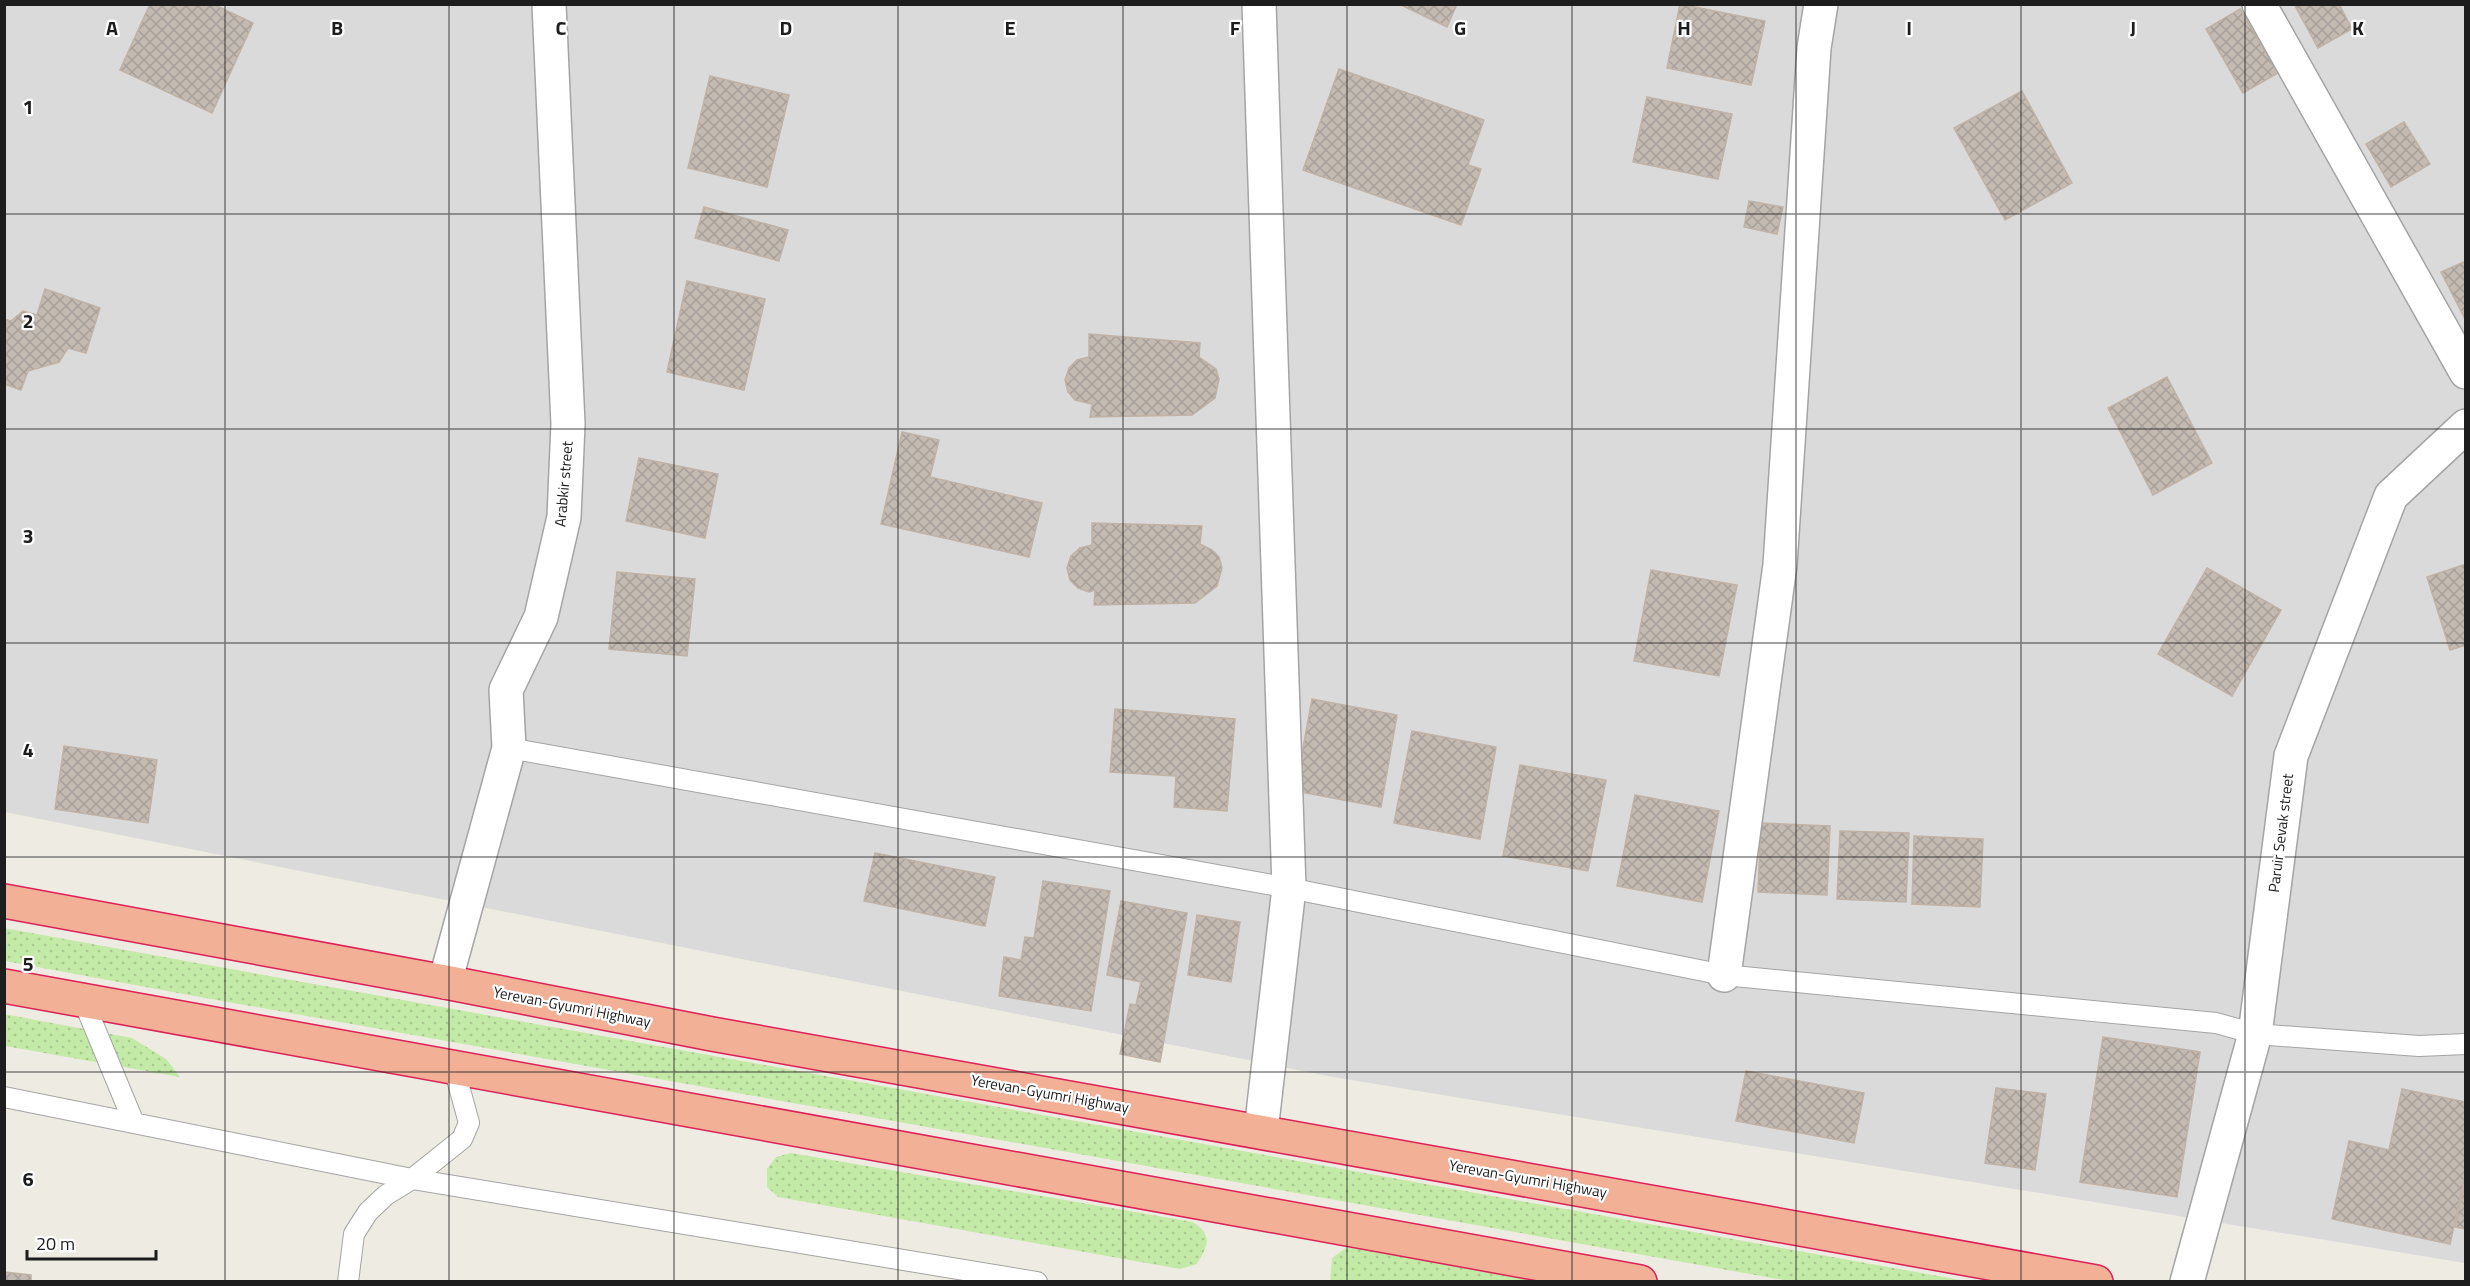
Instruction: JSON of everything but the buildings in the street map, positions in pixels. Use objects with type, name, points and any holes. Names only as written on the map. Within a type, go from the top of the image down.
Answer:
[{"type":"highway","name":"Yerevan-Gyumri Highway","points":[[4,901],[445,982],[712,1034],[2096,1281]]},
{"type":"highway","points":[[4,986],[1640,1281]]},
{"type":"street","name":"Arabkir street","points":[[445,982],[509,748],[506,690],[541,617],[564,517],[568,424],[549,4]]},
{"type":"street","points":[[1259,4],[1289,888],[1261,1131]]},
{"type":"street","points":[[1724,975],[1780,565],[1814,48],[1821,4]]},
{"type":"street","points":[[2259,4],[2466,372]]},
{"type":"street","name":"Paruir Sevak street","points":[[2187,1281],[2255,1034],[2291,756],[2391,496],[2466,426]]},
{"type":"lane","points":[[509,748],[1289,888],[1724,975],[2216,1023],[2255,1034],[2419,1046],[2466,1044]]},
{"type":"lane","points":[[83,1000],[134,1123]]},
{"type":"lane","points":[[348,1281],[354,1234],[368,1212],[386,1195],[412,1179],[462,1139],[469,1123],[454,1068]]},
{"type":"lane","points":[[4,1096],[412,1179],[1037,1281]]},
{"type":"shaded area","points":[[4,5],[2465,5],[2465,1263],[1333,1077],[5,812]]},
{"type":"green space","points":[[4,928],[1966,1281],[1789,1281],[178,993],[5,961]]},
{"type":"green space","points":[[4,1014],[132,1038],[166,1059],[180,1077],[5,1046]]},
{"type":"green space","points":[[791,1153],[1193,1222],[1204,1232],[1206,1246],[1197,1264],[1180,1269],[778,1197],[767,1187],[767,1169],[776,1157]]},
{"type":"green space","points":[[1366,1246],[1562,1282],[1330,1282],[1332,1258],[1346,1248]]}]
